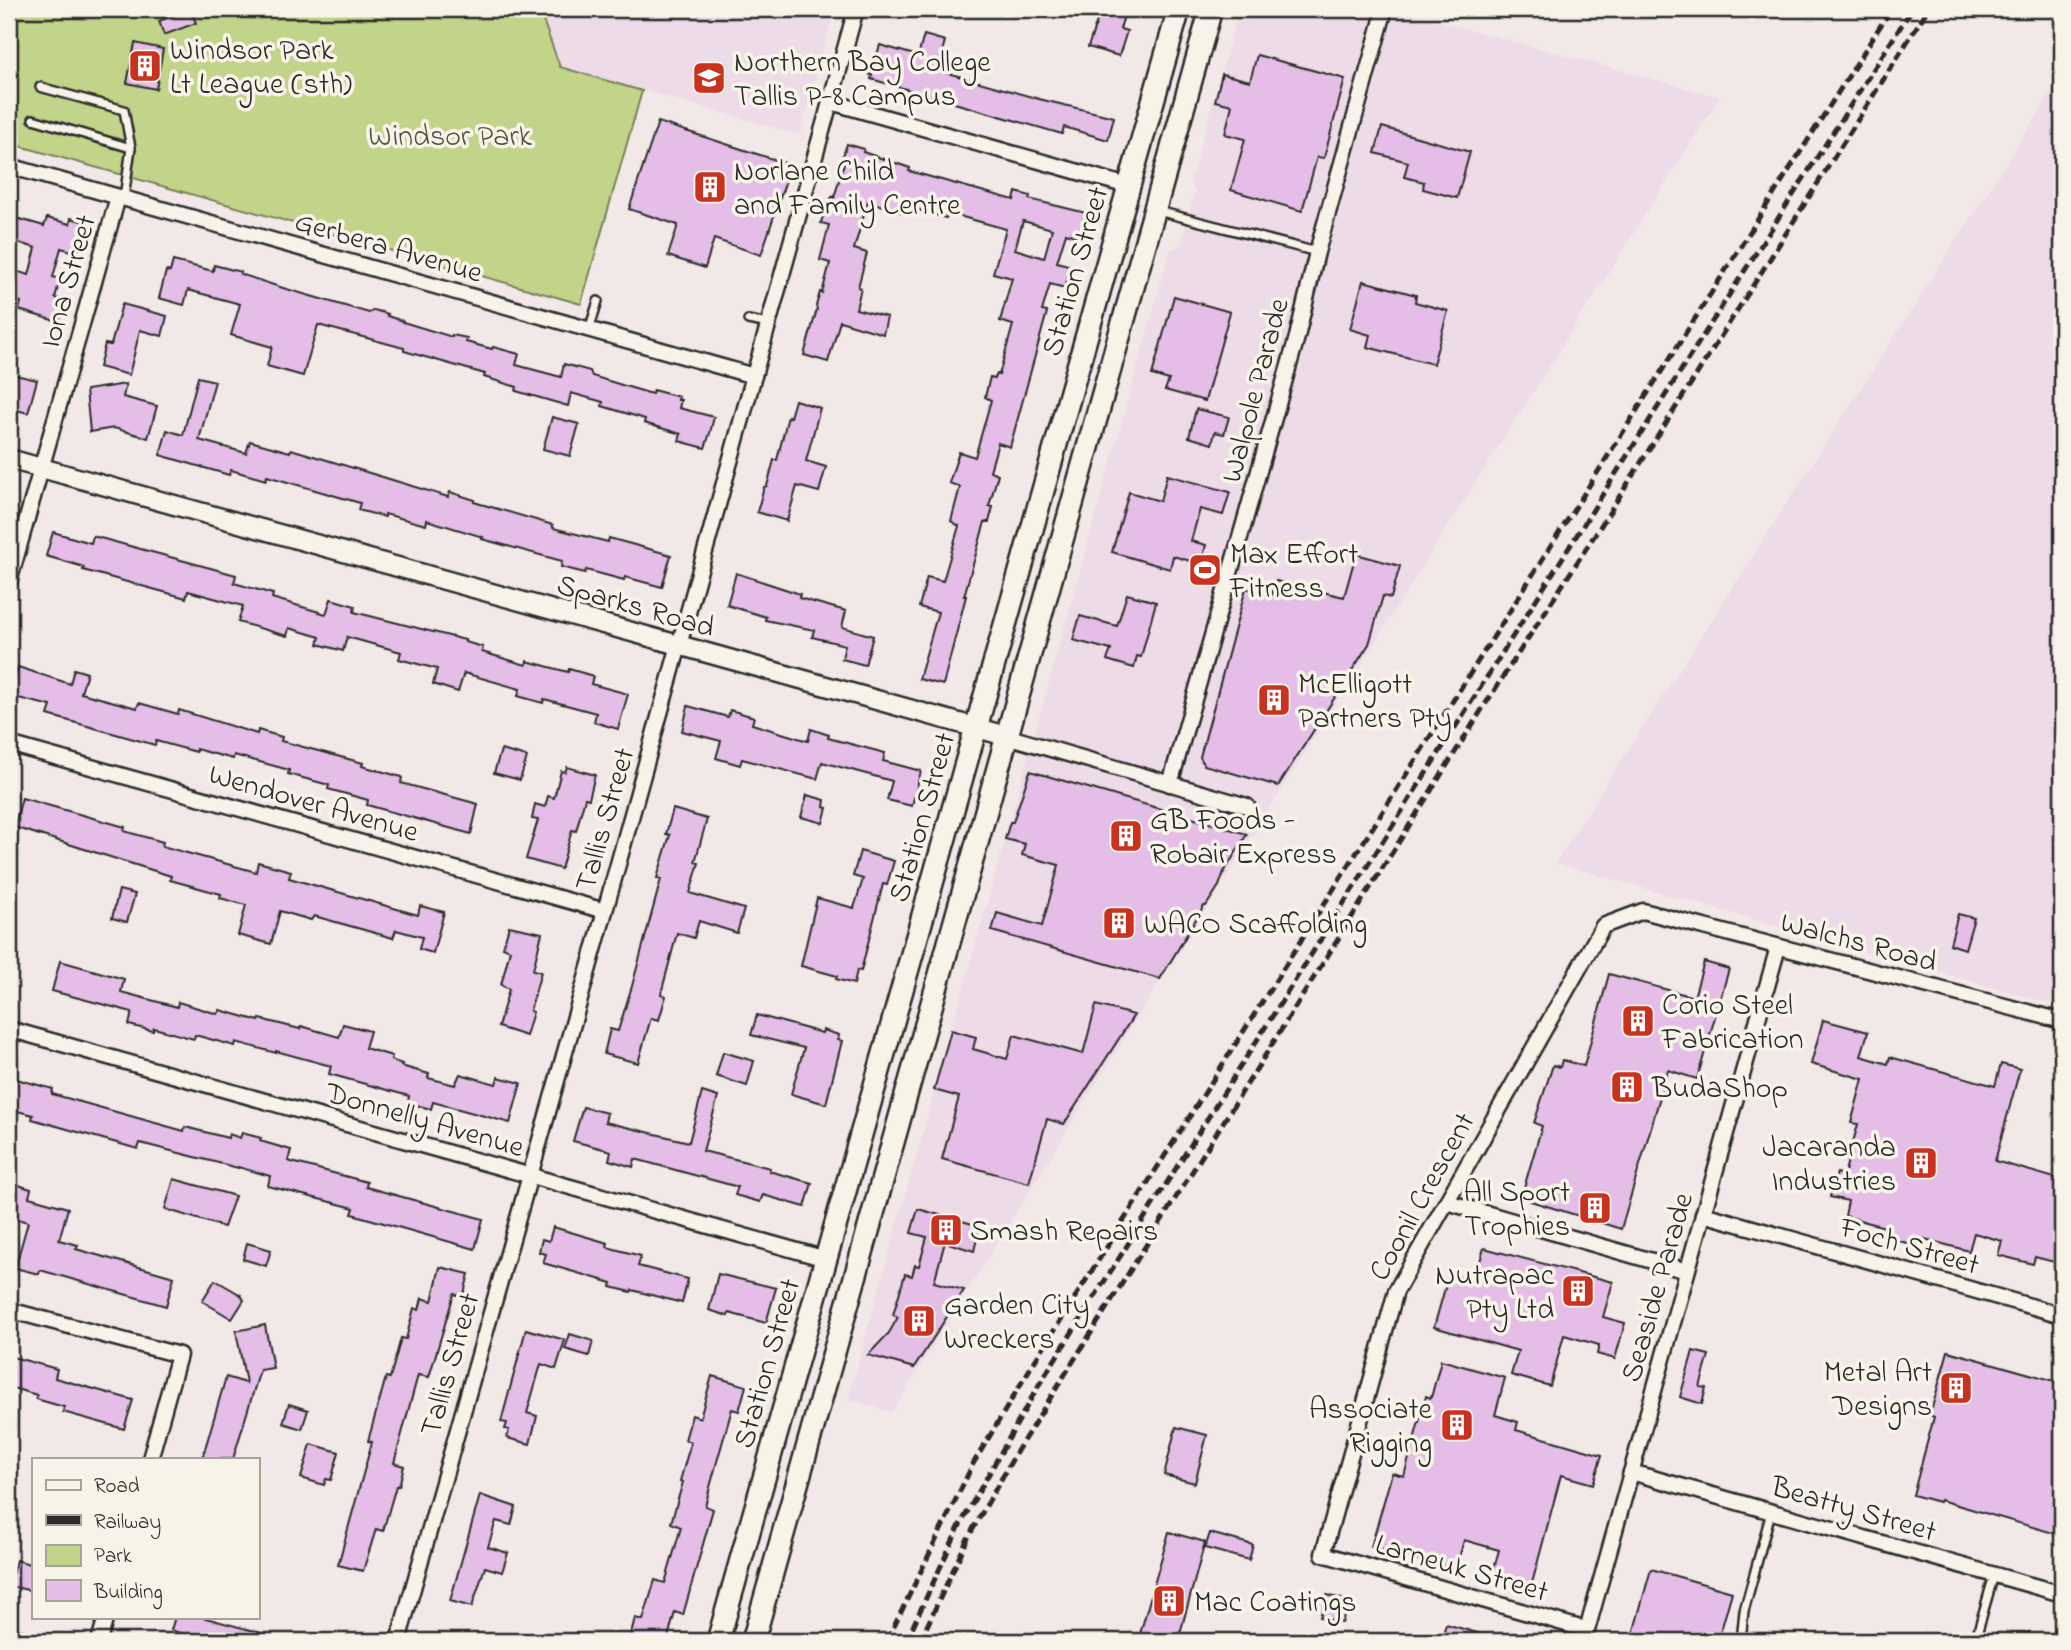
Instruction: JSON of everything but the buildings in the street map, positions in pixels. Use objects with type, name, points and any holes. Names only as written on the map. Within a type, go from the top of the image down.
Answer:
[{"type":"main road","name":"Station Street","points":[[718,1641],[1179,9]]},
{"type":"main road","name":"Station Street","points":[[753,1641],[1211,9]]},
{"type":"street","name":"Tallis Street","points":[[398,1641],[680,646],[856,9]]},
{"type":"street","name":"Walpole Parade","points":[[1170,784],[1297,337],[1317,252],[1385,9]]},
{"type":"street","points":[[831,102],[1128,186]]},
{"type":"street","name":"Gerbera Avenue","points":[[9,166],[754,376]]},
{"type":"street","name":"Iona Street","points":[[9,582],[121,198]]},
{"type":"street","name":"Sparks Road","points":[[9,458],[1006,736],[1247,806]]},
{"type":"street","name":"Wendover Avenue","points":[[9,744],[605,911]]},
{"type":"street","name":"Walchs Road","points":[[1643,911],[2062,1021]]},
{"type":"street","name":"Coonil Crescent","points":[[1323,1554],[1396,1292],[1603,926],[1643,911]]},
{"type":"street","name":"Seaside Parade","points":[[1586,1636],[1778,947]]},
{"type":"street","name":"Donnelly Avenue","points":[[9,1029],[826,1259]]},
{"type":"street","points":[[1447,1202],[1687,1271]]},
{"type":"street","name":"Foch Street","points":[[1703,1214],[2062,1315]]},
{"type":"street","points":[[9,1310],[179,1355],[150,1458]]},
{"type":"street","name":"Beatty Street","points":[[1631,1472],[2062,1594]]},
{"type":"street","name":"Larneuk Street","points":[[1323,1554],[1586,1636]]},
{"type":"street","points":[[99,1641],[106,1618]]},
{"type":"street","points":[[9,1638],[23,1641]]},
{"type":"lane","points":[[40,87],[124,110],[131,148],[121,198]]},
{"type":"lane","points":[[33,119],[131,148]]},
{"type":"lane","points":[[1154,210],[1317,252]]},
{"type":"lane","points":[[589,330],[598,301]]},
{"type":"lane","points":[[748,320],[769,324]]},
{"type":"lane","points":[[1741,1641],[1744,1611],[1771,1512]]},
{"type":"lane","points":[[1975,1641],[1994,1575]]},
{"type":"shaded area","name":"Northern Bay College Tallis P-8 Campus","points":[[539,9],[835,9],[800,135],[560,67]]},
{"type":"shaded area","points":[[1239,9],[1392,9],[1720,97],[1138,1016],[892,1412],[848,1399],[1170,250],[1181,244],[1195,192],[1190,183]]},
{"type":"shaded area","points":[[2057,84],[2062,84],[2062,1007],[1555,863]]},
{"type":"green space","name":"Windsor Park","points":[[9,9],[539,9],[560,67],[642,91],[581,304],[9,143]]},
{"type":"railway","points":[[887,1641],[973,1464],[1031,1367],[1891,9]]},
{"type":"railway","points":[[906,1641],[960,1525],[1040,1383],[1912,9]]},
{"type":"railway","points":[[920,1641],[969,1536],[1017,1451],[1481,711],[1928,9]]},
{"type":"place","name":"Windsor Park Lt League (sth)","points":[[145,66]]},
{"type":"place","name":"Northern Bay College Tallis P-8 Campus","points":[[709,78]]},
{"type":"place","name":"Norlane Child and Family Centre","points":[[710,187]]},
{"type":"place","name":"Max Effort Fitness","points":[[1205,570]]},
{"type":"place","name":"McElligott Partners Pty","points":[[1274,700]]},
{"type":"place","name":"GB Foods - Robair Express","points":[[1126,836]]},
{"type":"place","name":"WACO Scaffolding","points":[[1119,923]]},
{"type":"place","name":"Corio Steel Fabrication","points":[[1638,1021]]},
{"type":"place","name":"BudaShop","points":[[1627,1087]]},
{"type":"place","name":"Jacaranda Industries","points":[[1921,1163]]},
{"type":"place","name":"All Sport Trophies","points":[[1595,1208]]},
{"type":"place","name":"Smash Repairs","points":[[946,1230]]},
{"type":"place","name":"Nutrapac Pty Ltd","points":[[1578,1291]]},
{"type":"place","name":"Garden City Wreckers","points":[[919,1321]]},
{"type":"place","name":"Metal Art Designs","points":[[1956,1388]]},
{"type":"place","name":"Associate Rigging","points":[[1457,1425]]},
{"type":"place","name":"Mac Coatings","points":[[1169,1601]]}]
